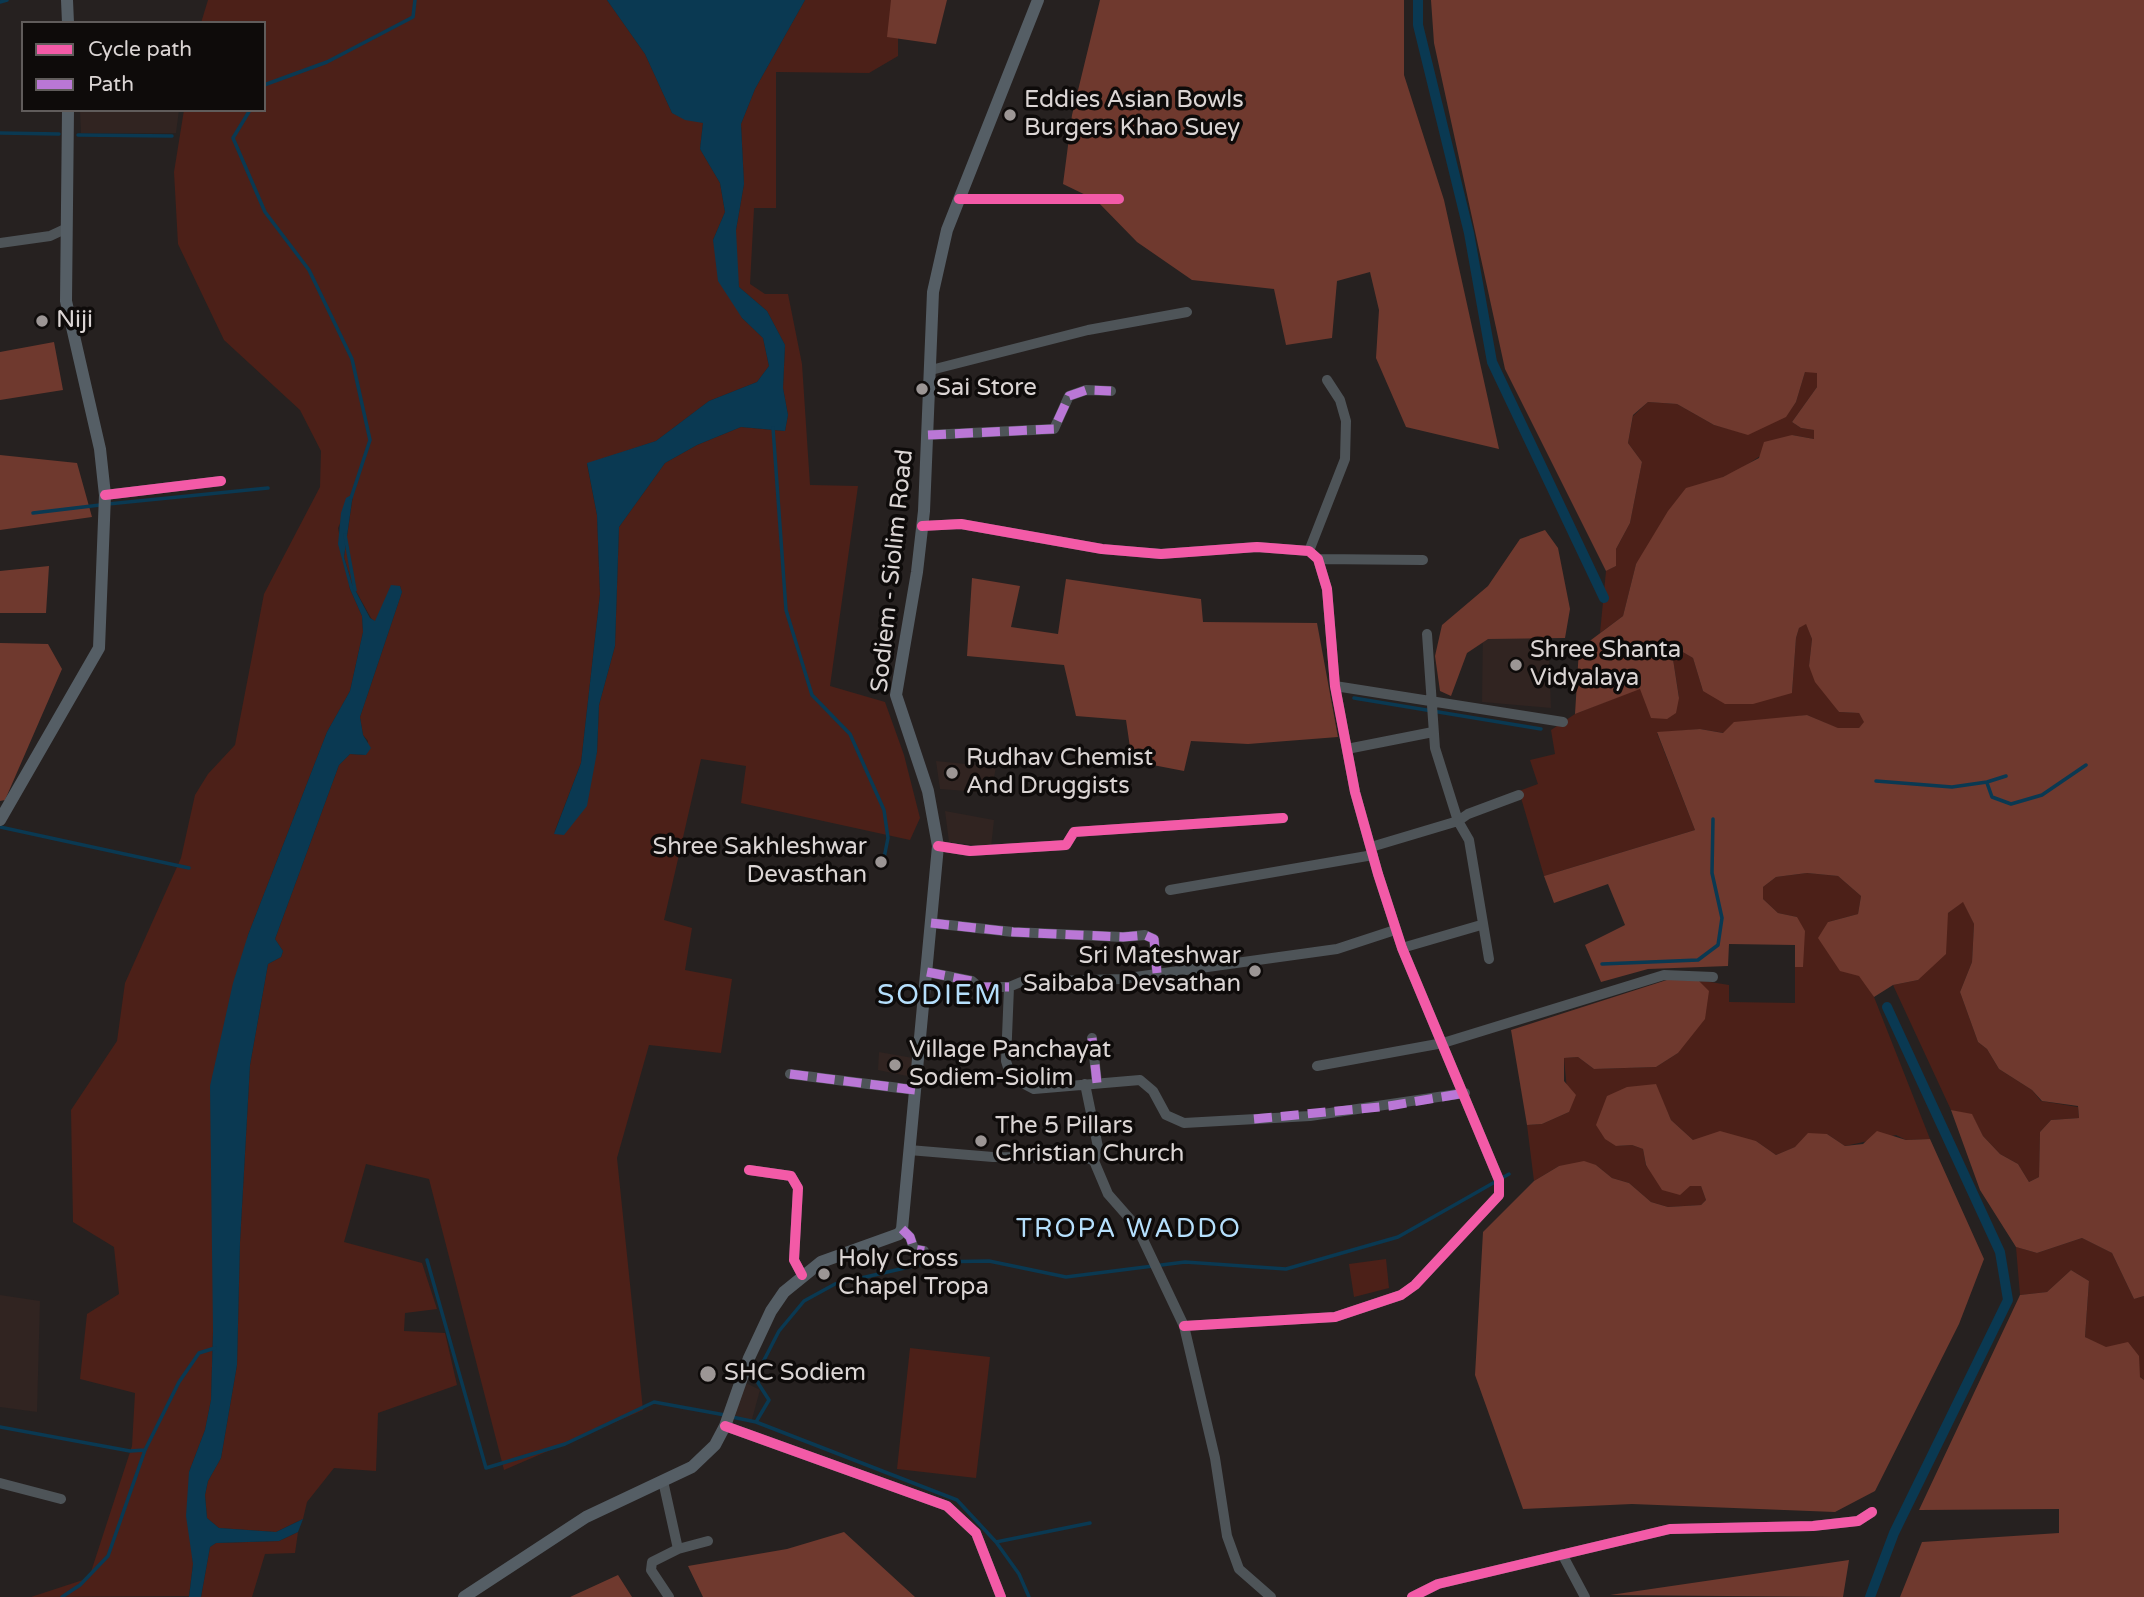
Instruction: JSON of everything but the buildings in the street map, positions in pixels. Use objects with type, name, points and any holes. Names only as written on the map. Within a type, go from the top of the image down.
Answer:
[{"type":"main road","points":[[67,0],[68,21]]},
{"type":"main road","name":"Sodiem - Siolim Road","points":[[902,1229],[938,846],[928,791],[896,695],[922,526],[932,370],[933,292],[947,230],[1038,0]]},
{"type":"main road","points":[[0,820],[99,648],[105,495],[100,449],[66,302],[68,112]]},
{"type":"main road","points":[[464,1597],[586,1517],[692,1467],[715,1445],[728,1419],[749,1358],[771,1311],[802,1275],[821,1262],[899,1234],[902,1229]]},
{"type":"street","points":[[959,199],[1119,199]]},
{"type":"street","points":[[0,243],[50,236],[65,229]]},
{"type":"street","points":[[932,370],[1088,330],[1187,312]]},
{"type":"street","points":[[1309,551],[1345,459],[1346,421],[1340,400],[1327,380]]},
{"type":"street","points":[[928,435],[1054,429],[1069,396],[1086,390],[1111,391]]},
{"type":"street","points":[[105,495],[221,481]]},
{"type":"street","points":[[922,526],[961,524],[1044,541],[1161,554],[1256,547],[1309,551],[1318,559],[1327,589],[1335,685],[1347,749],[1372,851],[1395,930],[1465,1093],[1499,1180],[1499,1195],[1415,1285],[1401,1295],[1335,1317],[1184,1326]]},
{"type":"street","points":[[1318,559],[1423,560]]},
{"type":"street","points":[[1427,634],[1429,701],[1435,748],[1458,821],[1469,840],[1481,925],[1489,959]]},
{"type":"street","points":[[1335,685],[1563,722]]},
{"type":"street","points":[[1347,749],[1433,732]]},
{"type":"street","points":[[1170,890],[1372,851],[1458,821],[1468,814],[1519,795]]},
{"type":"street","points":[[938,846],[970,851],[1066,845],[1074,832],[1283,818]]},
{"type":"street","points":[[931,923],[1013,932],[1124,937],[1145,935],[1154,939],[1157,973]]},
{"type":"street","points":[[1402,948],[1481,925]]},
{"type":"street","points":[[927,972],[972,981],[979,987],[1009,987],[1021,982],[1087,982],[1337,949],[1395,930]]},
{"type":"street","points":[[1317,1066],[1443,1043],[1664,975],[1713,978]]},
{"type":"street","points":[[1009,987],[1006,1061],[1011,1077],[1034,1089],[1140,1080],[1153,1091],[1166,1115],[1184,1123],[1310,1116],[1465,1093]]},
{"type":"street","points":[[1093,1038],[1097,1083]]},
{"type":"street","points":[[790,1074],[915,1090]]},
{"type":"street","points":[[1085,1084],[1098,1147],[1094,1161],[1108,1194],[1137,1227],[1184,1326],[1215,1458],[1227,1536],[1239,1569],[1271,1597]]},
{"type":"street","points":[[909,1150],[993,1157],[1088,1158],[1094,1161]]},
{"type":"street","points":[[749,1170],[791,1176],[798,1188],[794,1260],[802,1275]]},
{"type":"street","points":[[902,1229],[910,1237],[914,1249],[924,1251]]},
{"type":"street","points":[[728,1419],[947,1506],[976,1534],[1001,1597]]},
{"type":"street","points":[[663,1481],[678,1549]]},
{"type":"street","points":[[0,1483],[61,1499]]},
{"type":"street","points":[[1412,1597],[1438,1584],[1670,1529],[1813,1526],[1858,1521],[1872,1513]]},
{"type":"street","points":[[669,1597],[651,1570],[652,1562],[678,1549],[708,1541]]},
{"type":"street","points":[[1562,1554],[1585,1597]]},
{"type":"shaded area","points":[[208,0],[607,0],[645,54],[672,113],[703,123],[700,149],[720,183],[725,212],[713,240],[742,318],[763,338],[769,366],[757,382],[709,401],[656,441],[587,464],[597,515],[600,594],[581,763],[554,833],[597,753],[599,705],[615,646],[619,527],[665,463],[697,445],[741,427],[785,431],[788,415],[783,388],[785,345],[767,311],[739,287],[736,268],[736,230],[744,184],[741,124],[755,89],[805,0],[898,0],[898,56],[869,73],[776,72],[776,208],[754,208],[750,284],[765,294],[788,294],[802,364],[810,485],[858,486],[830,686],[885,702],[904,755],[920,818],[910,840],[741,803],[746,766],[701,759],[664,920],[692,928],[685,970],[732,979],[721,1053],[649,1045],[617,1158],[643,1410],[504,1470],[429,1179],[366,1164],[344,1242],[422,1263],[437,1309],[405,1313],[404,1331],[445,1333],[457,1385],[378,1413],[376,1471],[334,1468],[307,1502],[303,1519],[276,1532],[219,1528],[207,1518],[205,1495],[208,1481],[221,1458],[237,1365],[240,1242],[250,1065],[268,964],[281,957],[283,951],[275,939],[339,765],[350,754],[366,755],[368,741],[363,735],[360,717],[402,592],[400,586],[375,622],[352,584],[344,557],[353,495],[338,528],[350,589],[362,616],[363,632],[350,691],[327,732],[248,935],[213,1332],[211,1400],[205,1430],[189,1472],[193,1564],[189,1596],[31,1597],[89,1578],[132,1446],[135,1393],[80,1379],[87,1314],[119,1294],[114,1247],[73,1222],[71,1110],[117,1041],[125,983],[181,858],[195,795],[208,774],[235,745],[264,594],[320,487],[321,451],[300,410],[224,340],[178,244],[174,172],[184,112],[266,112],[266,21],[202,21]]},
{"type":"shaded area","points":[[891,0],[947,0],[936,44],[887,37]]},
{"type":"shaded area","points":[[1100,0],[1404,0],[1404,75],[1444,200],[1499,449],[1406,427],[1376,358],[1379,310],[1370,272],[1337,281],[1332,338],[1286,345],[1274,289],[1192,280],[1137,242],[1096,200],[1063,184],[1072,115]]},
{"type":"shaded area","points":[[1431,0],[2144,0],[2144,1296],[2134,1299],[2112,1253],[2082,1238],[2037,1253],[2016,1247],[1980,1190],[1951,1110],[1972,1114],[1983,1136],[2000,1154],[2018,1164],[2029,1182],[2039,1177],[2040,1132],[2051,1120],[2079,1118],[2078,1106],[2042,1101],[2032,1090],[1999,1069],[1987,1049],[1978,1042],[1960,992],[1972,962],[1974,924],[1963,902],[1948,913],[1946,954],[1918,980],[1893,985],[1874,997],[1859,976],[1840,971],[1818,938],[1828,922],[1858,914],[1861,896],[1838,876],[1807,873],[1776,877],[1763,887],[1763,899],[1778,913],[1797,917],[1805,931],[1803,967],[1795,967],[1795,945],[1729,944],[1728,966],[1648,969],[1601,982],[1585,945],[1625,925],[1608,884],[1554,903],[1544,876],[1695,830],[1657,732],[1700,729],[1723,733],[1734,722],[1807,715],[1838,728],[1859,728],[1864,722],[1859,713],[1839,712],[1815,682],[1809,666],[1812,639],[1806,624],[1799,628],[1796,638],[1792,693],[1753,704],[1725,704],[1703,691],[1693,658],[1681,651],[1673,659],[1679,698],[1676,713],[1667,719],[1651,718],[1640,689],[1575,714],[1579,649],[1623,616],[1636,564],[1668,511],[1686,488],[1723,477],[1759,458],[1764,442],[1792,435],[1814,439],[1814,430],[1801,428],[1792,422],[1817,387],[1817,373],[1805,372],[1796,402],[1786,417],[1748,435],[1714,425],[1677,404],[1648,402],[1633,415],[1628,443],[1642,462],[1630,523],[1616,549],[1616,566],[1606,571],[1505,369],[1434,43]]},
{"type":"shaded area","points":[[80,112],[179,112],[176,133],[81,133]]},
{"type":"shaded area","points":[[54,342],[63,390],[0,400],[0,352]]},
{"type":"shaded area","points":[[1805,372],[1817,372],[1817,387],[1792,422],[1801,428],[1815,430],[1814,439],[1792,435],[1739,470],[1723,477],[1636,564],[1623,616],[1600,633],[1606,571],[1616,566],[1616,549],[1630,523],[1642,462],[1628,443],[1633,416],[1648,402],[1677,404],[1714,425],[1748,434],[1786,416],[1796,402]]},
{"type":"shaded area","points":[[0,455],[77,463],[92,517],[0,530]]},
{"type":"shaded area","points":[[1545,530],[1558,548],[1570,609],[1565,638],[1488,639],[1467,653],[1451,696],[1440,691],[1435,656],[1442,625],[1488,586],[1520,539]]},
{"type":"shaded area","points":[[49,566],[46,613],[0,613],[0,571]]},
{"type":"shaded area","points":[[972,578],[1020,586],[1011,627],[1058,634],[1066,579],[1201,599],[1203,622],[1317,623],[1338,737],[1248,744],[1191,741],[1184,771],[1132,761],[1126,720],[1076,716],[1064,665],[967,656]]},
{"type":"shaded area","points":[[1806,623],[1812,639],[1809,666],[1839,712],[1859,713],[1865,722],[1859,728],[1837,728],[1807,715],[1724,733],[1700,729],[1657,733],[1695,830],[1544,876],[1519,791],[1538,784],[1530,760],[1555,754],[1551,730],[1575,714],[1640,688],[1679,697],[1673,659],[1681,651],[1693,658],[1703,691],[1792,693],[1796,638],[1799,628]]},
{"type":"shaded area","name":"Shree Shanta Vidyalaya","points":[[1483,626],[1548,628],[1551,708],[1482,702]]},
{"type":"shaded area","points":[[0,643],[48,644],[62,669],[5,800],[0,801]]},
{"type":"shaded area","points":[[936,761],[996,767],[991,793],[940,789]]},
{"type":"shaded area","points":[[945,811],[994,820],[991,847],[949,842]]},
{"type":"shaded area","points":[[1807,873],[1838,876],[1861,896],[1858,914],[1828,922],[1874,997],[1930,1139],[1906,1140],[1896,1135],[1845,1146],[1827,1134],[1776,1155],[1756,1141],[1693,1140],[1671,1120],[1655,1084],[1616,1146],[1632,1145],[1643,1149],[1646,1166],[1690,1186],[1701,1186],[1706,1200],[1701,1205],[1668,1207],[1651,1202],[1629,1183],[1612,1178],[1596,1165],[1559,1166],[1534,1181],[1527,1125],[1542,1124],[1569,1112],[1564,1058],[1578,1057],[1594,1069],[1656,1067],[1678,1053],[1698,980],[1729,985],[1729,1002],[1795,1003],[1795,967],[1803,967],[1797,917],[1778,913],[1763,899],[1763,887],[1776,877]]},
{"type":"shaded area","points":[[1963,901],[1974,924],[1972,962],[1960,992],[1978,1042],[1987,1049],[1999,1069],[2032,1090],[2041,1101],[2078,1107],[2079,1118],[2051,1120],[2040,1132],[2039,1177],[2029,1182],[2018,1164],[2000,1154],[1983,1136],[1972,1115],[1951,1110],[1893,985],[1918,980],[1948,913]]},
{"type":"shaded area","points":[[1673,978],[1698,980],[1709,991],[1705,1019],[1678,1053],[1656,1067],[1594,1069],[1578,1057],[1564,1058],[1564,1081],[1576,1095],[1569,1112],[1542,1124],[1527,1125],[1511,1030]]},
{"type":"shaded area","points":[[879,1052],[913,1058],[912,1077],[878,1070]]},
{"type":"shaded area","points":[[1656,1084],[1671,1120],[1693,1140],[1720,1131],[1756,1141],[1776,1155],[1795,1147],[1808,1133],[1827,1134],[1845,1146],[1863,1144],[1877,1131],[1906,1140],[1930,1139],[1984,1259],[1959,1324],[1875,1491],[1835,1512],[1632,1504],[1523,1509],[1475,1375],[1483,1232],[1534,1181],[1559,1166],[1584,1161],[1596,1165],[1612,1178],[1629,1183],[1651,1202],[1668,1207],[1701,1205],[1706,1200],[1701,1186],[1690,1186],[1680,1195],[1662,1190],[1646,1165],[1643,1149],[1632,1145],[1616,1146],[1605,1139],[1596,1125],[1607,1096],[1627,1087]]},
{"type":"shaded area","points":[[2082,1238],[2112,1253],[2134,1299],[2144,1296],[2144,1380],[2106,1348],[2085,1337],[2089,1281],[2071,1270],[2047,1292],[2020,1295],[2016,1247],[2037,1253]]},
{"type":"shaded area","points":[[1386,1259],[1389,1288],[1354,1297],[1349,1264]]},
{"type":"shaded area","points":[[2071,1270],[2089,1281],[2085,1337],[2106,1347],[2128,1342],[2139,1356],[2140,1377],[2144,1380],[2144,1597],[1900,1597],[1922,1542],[2059,1533],[2059,1509],[1919,1510],[2020,1295],[2047,1292]]},
{"type":"shaded area","points":[[0,1295],[40,1301],[37,1412],[0,1407]]},
{"type":"shaded area","points":[[910,1348],[990,1357],[976,1478],[897,1469]]},
{"type":"shaded area","points":[[744,1382],[760,1390],[751,1423],[731,1417]]},
{"type":"shaded area","points":[[298,1532],[295,1553],[265,1554],[252,1597],[201,1597],[210,1547],[216,1543],[279,1541]]},
{"type":"shaded area","points":[[844,1532],[915,1597],[703,1597],[688,1566],[787,1549]]},
{"type":"shaded area","points":[[1849,1560],[1843,1597],[1610,1595]]},
{"type":"shaded area","points":[[618,1575],[632,1597],[570,1597]]},
{"type":"water","points":[[607,0],[805,0],[755,89],[741,124],[744,184],[736,230],[739,287],[767,311],[785,345],[783,388],[788,415],[785,431],[741,427],[697,445],[665,463],[619,527],[615,646],[599,705],[597,752],[587,806],[564,835],[554,834],[581,763],[600,594],[597,515],[587,463],[656,441],[709,401],[757,382],[769,366],[763,338],[742,318],[718,281],[713,240],[725,212],[720,183],[700,149],[703,123],[685,120],[672,113],[645,54]]},
{"type":"water","points":[[353,494],[344,557],[352,584],[370,618],[375,621],[391,585],[400,586],[402,592],[360,717],[363,735],[371,748],[366,755],[350,754],[339,765],[275,939],[283,951],[281,957],[268,964],[250,1065],[240,1242],[237,1365],[221,1458],[208,1481],[205,1495],[207,1518],[219,1528],[276,1532],[303,1519],[298,1532],[279,1541],[216,1543],[210,1547],[201,1597],[189,1597],[193,1564],[186,1516],[189,1472],[205,1430],[211,1400],[213,1332],[210,1086],[233,983],[248,935],[327,732],[350,691],[363,632],[362,616],[350,589],[338,544],[341,513],[346,498]]},
{"type":"waterway","points":[[0,2],[7,0]]},
{"type":"waterway","points":[[266,84],[327,62],[413,17],[415,0]]},
{"type":"waterway","points":[[1418,0],[1418,25],[1469,233],[1492,362],[1604,598]]},
{"type":"waterway","points":[[249,112],[233,138],[265,212],[309,270],[352,359],[370,440],[351,498]]},
{"type":"waterway","points":[[0,133],[59,134]]},
{"type":"waterway","points":[[78,135],[172,136]]},
{"type":"waterway","points":[[773,428],[786,610],[812,695],[850,734],[884,810],[888,838],[884,858]]},
{"type":"waterway","points":[[108,504],[268,488]]},
{"type":"waterway","points":[[33,513],[100,505]]},
{"type":"waterway","points":[[345,535],[355,590]]},
{"type":"waterway","points":[[1354,698],[1541,729]]},
{"type":"waterway","points":[[1987,783],[1992,797],[2011,804],[2042,795],[2086,765]]},
{"type":"waterway","points":[[1876,781],[1952,787],[2006,776]]},
{"type":"waterway","points":[[1602,964],[1698,960],[1718,945],[1722,918],[1712,873],[1713,819]]},
{"type":"waterway","points":[[0,827],[189,868]]},
{"type":"waterway","points":[[1870,1597],[1894,1533],[2008,1300],[2000,1252],[1887,1007]]},
{"type":"waterway","points":[[756,1422],[769,1400],[758,1383],[763,1362],[779,1331],[804,1301],[835,1284],[931,1262],[989,1261],[1066,1277],[1185,1262],[1286,1269],[1398,1237],[1509,1174]]},
{"type":"waterway","points":[[427,1260],[486,1468],[565,1444],[654,1402],[725,1415]]},
{"type":"waterway","points":[[62,1597],[80,1585],[108,1556],[145,1450],[179,1382],[199,1353],[215,1348]]},
{"type":"waterway","points":[[732,1417],[756,1422],[957,1500],[996,1542],[1019,1574],[1029,1597]]},
{"type":"waterway","points":[[0,1427],[130,1451],[145,1450]]},
{"type":"waterway","points":[[996,1542],[1090,1523]]},
{"type":"marked path","points":[[928,435],[1054,429],[1069,396],[1086,390],[1111,391]]},
{"type":"marked path","points":[[931,923],[1013,932],[1123,937],[1145,935],[1154,939],[1157,973]]},
{"type":"marked path","points":[[927,972],[972,981],[979,987],[1009,987]]},
{"type":"marked path","points":[[1092,1038],[1097,1083]]},
{"type":"marked path","points":[[790,1074],[915,1090]]},
{"type":"marked path","points":[[1254,1119],[1389,1106],[1465,1093]]},
{"type":"marked path","points":[[902,1229],[910,1237],[914,1249],[924,1251]]},
{"type":"cycle path","points":[[959,199],[1119,199]]},
{"type":"cycle path","points":[[105,495],[221,481]]},
{"type":"cycle path","points":[[922,526],[961,524],[1102,549],[1161,554],[1257,547],[1309,551],[1318,559],[1327,589],[1335,686],[1355,792],[1378,874],[1402,948],[1499,1180],[1499,1195],[1415,1285],[1401,1295],[1335,1317],[1184,1326]]},
{"type":"cycle path","points":[[938,846],[970,851],[1066,845],[1074,832],[1283,818]]},
{"type":"cycle path","points":[[749,1170],[791,1176],[798,1188],[794,1260],[802,1275]]},
{"type":"cycle path","points":[[725,1426],[947,1506],[976,1533],[1001,1597]]},
{"type":"cycle path","points":[[1412,1597],[1438,1584],[1670,1529],[1813,1526],[1858,1521],[1872,1512]]},
{"type":"place","name":"Eddies Asian Bowls Burgers Khao Suey","points":[[1010,115]]},
{"type":"place","name":"Niji","points":[[42,321]]},
{"type":"place","name":"Sai Store","points":[[922,389]]},
{"type":"place","name":"Shree Shanta Vidyalaya","points":[[1516,665]]},
{"type":"place","name":"Rudhav Chemist And Druggists","points":[[952,773]]},
{"type":"place","name":"Shree Sakhleshwar Devasthan","points":[[881,862]]},
{"type":"place","name":"Sri Mateshwar Saibaba Devsathan","points":[[1255,971]]},
{"type":"place","name":"Village Panchayat Sodiem-Siolim","points":[[895,1065]]},
{"type":"place","name":"The 5 Pillars Christian Church","points":[[981,1141]]},
{"type":"place","name":"Holy Cross Chapel Tropa","points":[[824,1274]]},
{"type":"place","name":"SHC Sodiem","points":[[708,1374]]},
{"type":"district","name":"SODIEM","points":[[940,997]]},
{"type":"district","name":"TROPA WADDO","points":[[1129,1230]]}]
